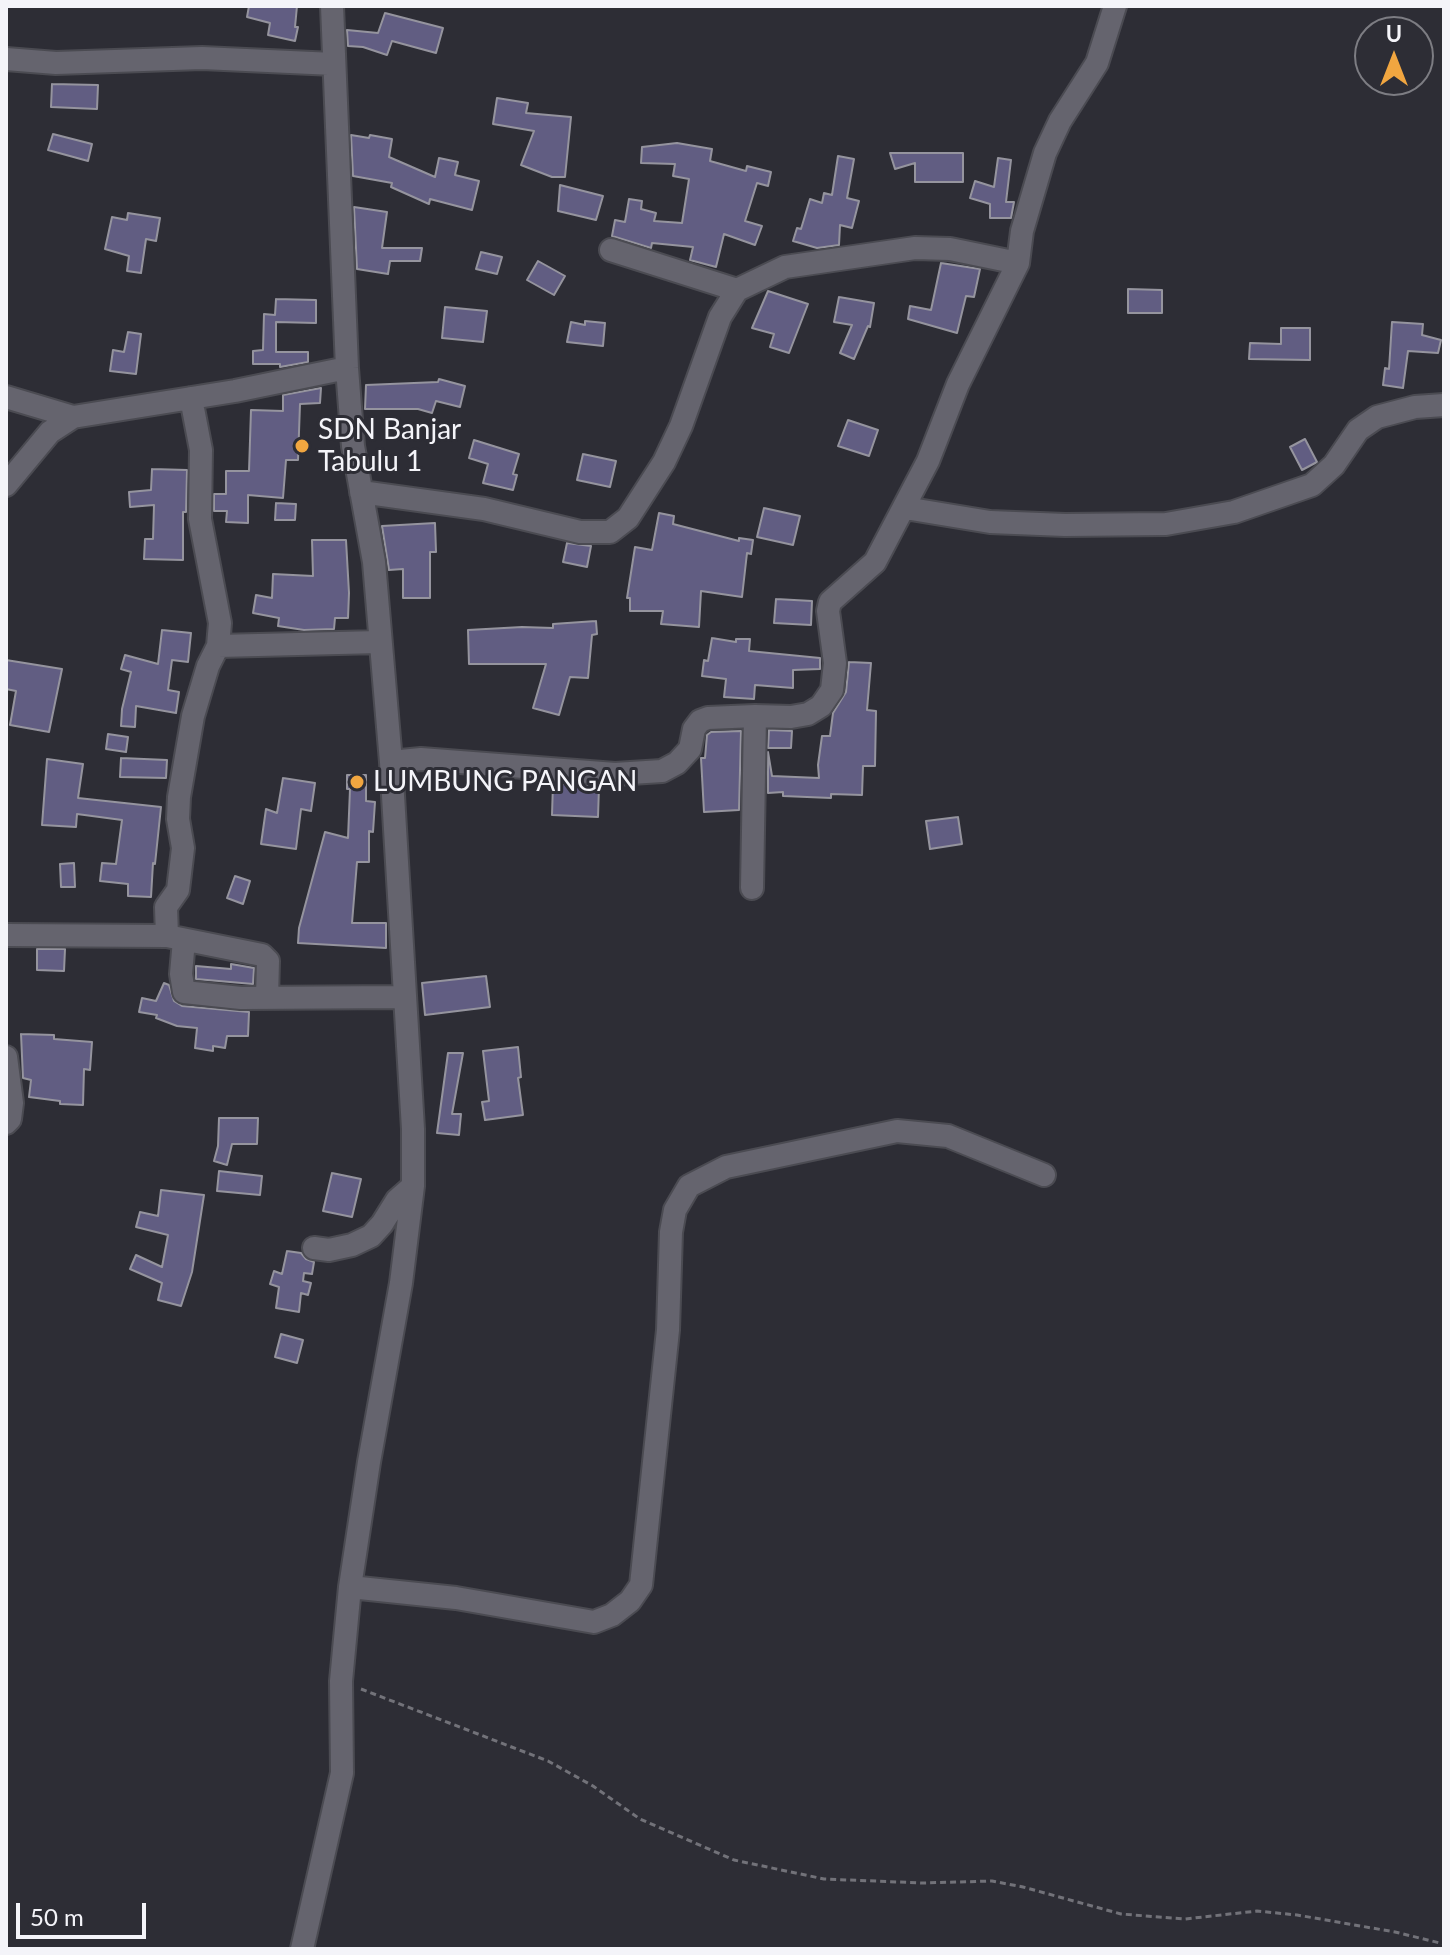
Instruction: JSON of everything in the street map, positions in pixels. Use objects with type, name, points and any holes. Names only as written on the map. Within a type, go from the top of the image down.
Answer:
[{"type":"street","points":[[302,1949],[342,1773],[341,1681],[350,1587],[399,1297],[413,1186],[413,1129],[391,762],[374,562],[353,446],[347,368],[332,6]]},
{"type":"street","points":[[391,762],[421,759],[615,774],[662,771],[677,763],[690,749],[694,729],[700,721],[708,718],[791,717],[808,714],[821,706],[832,690],[835,663],[828,611],[830,602],[869,570],[928,461],[968,362],[1018,263],[1022,231],[1045,153],[1060,121],[1097,63],[1115,6]]},
{"type":"street","points":[[6,59],[56,63],[202,58],[334,64]]},
{"type":"street","points":[[361,492],[484,509],[580,532],[610,532],[628,518],[664,462],[681,426],[720,317],[737,290],[785,267],[915,248],[950,249],[1018,263]]},
{"type":"street","points":[[611,250],[737,290]]},
{"type":"street","points":[[6,485],[50,432],[73,417],[347,368]]},
{"type":"street","points":[[6,397],[73,417]]},
{"type":"street","points":[[191,398],[201,450],[200,519],[220,623],[218,646],[208,666],[193,716],[177,808],[183,844],[178,890],[166,907],[176,938],[184,992],[267,998],[404,997]]},
{"type":"street","points":[[905,508],[990,522],[1065,525],[1166,524],[1234,512],[1312,485],[1334,465],[1358,430],[1377,417],[1415,407],[1444,405]]},
{"type":"street","points":[[218,646],[379,642]]},
{"type":"street","points":[[752,888],[755,716]]},
{"type":"street","points":[[6,935],[176,938],[265,957],[268,961],[267,998]]},
{"type":"street","points":[[6,1057],[12,1103],[10,1119],[6,1123]]},
{"type":"street","points":[[350,1587],[456,1598],[594,1622],[612,1615],[630,1601],[641,1585],[668,1330],[671,1232],[675,1210],[689,1186],[726,1167],[897,1131],[948,1136],[1044,1175]]},
{"type":"street","points":[[314,1248],[329,1250],[371,1236],[397,1200],[413,1186]]},
{"type":"path","points":[[341,1681],[548,1761],[593,1786],[640,1819],[734,1860],[824,1879],[923,1883],[992,1881],[1121,1914],[1185,1919],[1257,1911],[1281,1913],[1395,1932],[1444,1944]]},
{"type":"building","points":[[249,6],[297,6],[295,41],[268,35],[270,23],[247,17]]},
{"type":"building","points":[[385,13],[443,28],[436,53],[392,41],[387,55],[348,46],[347,30],[378,33]]},
{"type":"building","points":[[52,84],[98,85],[97,109],[51,107]]},
{"type":"building","points":[[497,98],[528,103],[526,113],[571,117],[565,177],[552,177],[521,165],[534,131],[493,124]]},
{"type":"building","points":[[53,134],[92,144],[88,161],[48,150]]},
{"type":"building","points":[[351,135],[392,139],[389,157],[435,177],[439,158],[458,162],[455,175],[479,181],[472,210],[430,199],[429,204],[391,187],[392,183],[353,176]]},
{"type":"building","points":[[677,143],[712,149],[710,161],[746,171],[747,166],[771,172],[768,186],[757,183],[745,221],[762,226],[755,245],[724,234],[716,267],[690,260],[693,247],[652,243],[651,248],[612,236],[615,220],[625,222],[629,199],[642,201],[641,209],[656,213],[654,221],[682,223],[689,179],[673,176],[675,164],[641,163],[642,147]]},
{"type":"building","points":[[890,153],[963,153],[963,182],[915,182],[915,163],[895,169]]},
{"type":"building","points":[[838,156],[854,159],[847,198],[859,201],[852,228],[840,225],[839,245],[817,248],[793,241],[797,228],[801,229],[810,199],[822,203],[824,193],[832,195]]},
{"type":"building","points":[[998,158],[1011,160],[1006,202],[1014,202],[1011,218],[990,218],[990,204],[970,198],[975,181],[994,187]]},
{"type":"building","points":[[560,185],[603,196],[596,220],[558,211]]},
{"type":"building","points":[[354,207],[387,212],[382,248],[422,248],[420,261],[390,261],[388,274],[357,269]]},
{"type":"building","points":[[128,213],[160,218],[156,241],[146,239],[141,273],[127,271],[129,256],[105,249],[112,217],[127,220]]},
{"type":"building","points":[[481,252],[502,257],[497,274],[476,269]]},
{"type":"building","points":[[538,261],[565,276],[554,295],[527,280]]},
{"type":"building","points":[[941,263],[980,269],[974,297],[966,296],[957,333],[908,319],[910,306],[931,310]]},
{"type":"building","points":[[1128,289],[1162,290],[1162,313],[1128,313]]},
{"type":"building","points":[[768,291],[808,304],[789,353],[770,347],[774,334],[752,328]]},
{"type":"building","points":[[839,297],[874,303],[870,327],[854,359],[840,353],[852,325],[834,322]]},
{"type":"building","points":[[276,299],[316,300],[316,323],[276,322],[276,352],[308,352],[308,362],[280,367],[280,364],[253,364],[253,351],[263,350],[264,314],[275,315]]},
{"type":"building","points":[[445,307],[487,311],[483,342],[442,338]]},
{"type":"building","points":[[585,321],[605,323],[603,346],[567,342],[571,322],[585,325]]},
{"type":"building","points":[[1392,322],[1423,324],[1422,335],[1441,340],[1438,353],[1408,351],[1403,388],[1383,385],[1385,368],[1389,369]]},
{"type":"building","points":[[1281,328],[1310,328],[1310,360],[1249,359],[1250,343],[1281,344]]},
{"type":"building","points":[[128,332],[141,334],[136,374],[110,371],[113,350],[124,352]]},
{"type":"building","points":[[439,379],[465,386],[460,407],[436,401],[432,413],[418,409],[365,409],[366,385],[438,382]]},
{"type":"building","points":[[321,388],[320,403],[300,404],[298,460],[286,460],[283,498],[248,495],[248,523],[226,522],[227,511],[214,511],[214,494],[226,494],[226,471],[249,471],[251,410],[283,411],[283,395]]},
{"type":"building","points":[[848,420],[878,430],[869,456],[838,446]]},
{"type":"building","points":[[1305,439],[1317,462],[1302,470],[1290,447]]},
{"type":"building","points":[[474,440],[519,454],[513,474],[517,475],[513,490],[483,483],[488,464],[469,458]]},
{"type":"building","points":[[583,454],[616,461],[610,487],[577,480]]},
{"type":"building","points":[[152,469],[187,470],[183,560],[144,559],[145,539],[153,539],[154,505],[130,507],[129,492],[151,490]]},
{"type":"building","points":[[276,503],[296,504],[295,520],[275,520]]},
{"type":"building","points":[[764,508],[800,516],[793,545],[757,537]]},
{"type":"building","points":[[659,513],[674,516],[673,524],[739,541],[739,538],[753,540],[751,554],[747,553],[742,597],[701,591],[699,627],[661,624],[663,611],[630,611],[630,598],[627,598],[635,547],[652,550]]},
{"type":"building","points":[[435,523],[436,552],[430,552],[430,598],[403,598],[403,569],[389,570],[382,526]]},
{"type":"building","points":[[312,540],[346,540],[348,618],[335,618],[334,629],[304,630],[278,626],[279,618],[253,613],[256,595],[272,598],[273,574],[313,576]]},
{"type":"building","points":[[567,543],[591,546],[587,567],[563,562]]},
{"type":"building","points":[[776,599],[812,601],[811,625],[774,623]]},
{"type":"building","points":[[596,621],[597,634],[592,635],[588,678],[570,677],[559,715],[533,708],[546,664],[469,664],[468,630],[553,628],[553,624]]},
{"type":"building","points":[[162,630],[191,633],[188,662],[172,660],[168,690],[179,692],[176,713],[136,706],[135,727],[121,726],[131,672],[121,669],[125,655],[158,664]]},
{"type":"building","points":[[712,638],[736,642],[736,639],[750,639],[749,651],[820,658],[820,669],[793,670],[793,688],[755,685],[754,699],[724,697],[726,679],[702,676]]},
{"type":"building","points":[[6,660],[62,669],[49,732],[10,725],[16,691],[6,689]]},
{"type":"building","points":[[849,662],[871,663],[867,710],[876,711],[875,766],[863,766],[862,795],[831,794],[831,798],[768,793],[768,752],[772,776],[819,778],[822,736],[830,736],[833,713],[846,692]]},
{"type":"building","points":[[769,730],[792,731],[791,748],[768,748]]},
{"type":"building","points":[[741,731],[739,810],[704,812],[701,758],[705,758],[707,735],[711,732]]},
{"type":"building","points":[[108,734],[128,737],[126,752],[106,749]]},
{"type":"building","points":[[121,758],[167,760],[166,778],[120,777]]},
{"type":"building","points":[[47,759],[83,764],[78,798],[161,807],[151,897],[128,896],[128,884],[100,881],[102,863],[116,864],[122,820],[77,814],[76,827],[42,825]]},
{"type":"building","points":[[347,775],[366,775],[366,801],[375,802],[373,832],[369,831],[369,862],[357,862],[352,923],[386,923],[386,948],[298,943],[299,928],[325,832],[348,838],[350,789],[347,789]]},
{"type":"building","points":[[283,778],[315,783],[311,811],[301,809],[296,849],[261,844],[266,809],[277,813]]},
{"type":"building","points":[[553,783],[599,787],[598,817],[552,815]]},
{"type":"building","points":[[958,817],[962,844],[930,849],[926,821]]},
{"type":"building","points":[[74,863],[75,887],[61,887],[60,864]]},
{"type":"building","points":[[235,876],[250,881],[243,904],[227,898]]},
{"type":"building","points":[[37,949],[65,949],[64,971],[37,970]]},
{"type":"building","points":[[231,964],[254,968],[253,984],[196,979],[196,966],[231,969]]},
{"type":"building","points":[[486,976],[490,1007],[425,1015],[422,983]]},
{"type":"building","points":[[164,983],[169,985],[174,1001],[182,1006],[249,1012],[248,1036],[227,1036],[225,1048],[213,1046],[213,1051],[195,1048],[197,1028],[177,1026],[156,1018],[157,1015],[139,1012],[142,998],[156,1001]]},
{"type":"building","points":[[21,1034],[54,1035],[54,1039],[92,1042],[90,1070],[84,1069],[83,1105],[29,1097],[31,1080],[23,1078]]},
{"type":"building","points":[[518,1047],[523,1115],[485,1120],[482,1102],[489,1101],[483,1051]]},
{"type":"building","points":[[448,1053],[463,1053],[452,1114],[461,1114],[459,1135],[437,1133]]},
{"type":"building","points":[[219,1118],[258,1118],[257,1144],[232,1144],[227,1165],[214,1161]]},
{"type":"building","points":[[219,1171],[262,1176],[260,1195],[217,1191]]},
{"type":"building","points":[[332,1173],[361,1179],[352,1217],[323,1211]]},
{"type":"building","points":[[161,1190],[204,1195],[192,1272],[181,1306],[158,1300],[162,1283],[130,1269],[136,1255],[162,1267],[168,1235],[136,1227],[140,1212],[158,1216]]},
{"type":"building","points":[[287,1251],[301,1253],[314,1262],[312,1274],[304,1273],[303,1281],[311,1283],[308,1295],[301,1293],[299,1312],[276,1308],[279,1287],[270,1284],[274,1271],[282,1274]]},
{"type":"building","points":[[281,1334],[303,1340],[297,1363],[275,1357]]},
{"type":"place","name":"SDN Banjar Tabulu 1","points":[[302,446]]},
{"type":"place","name":"LUMBUNG PANGAN","points":[[357,782]]}]
